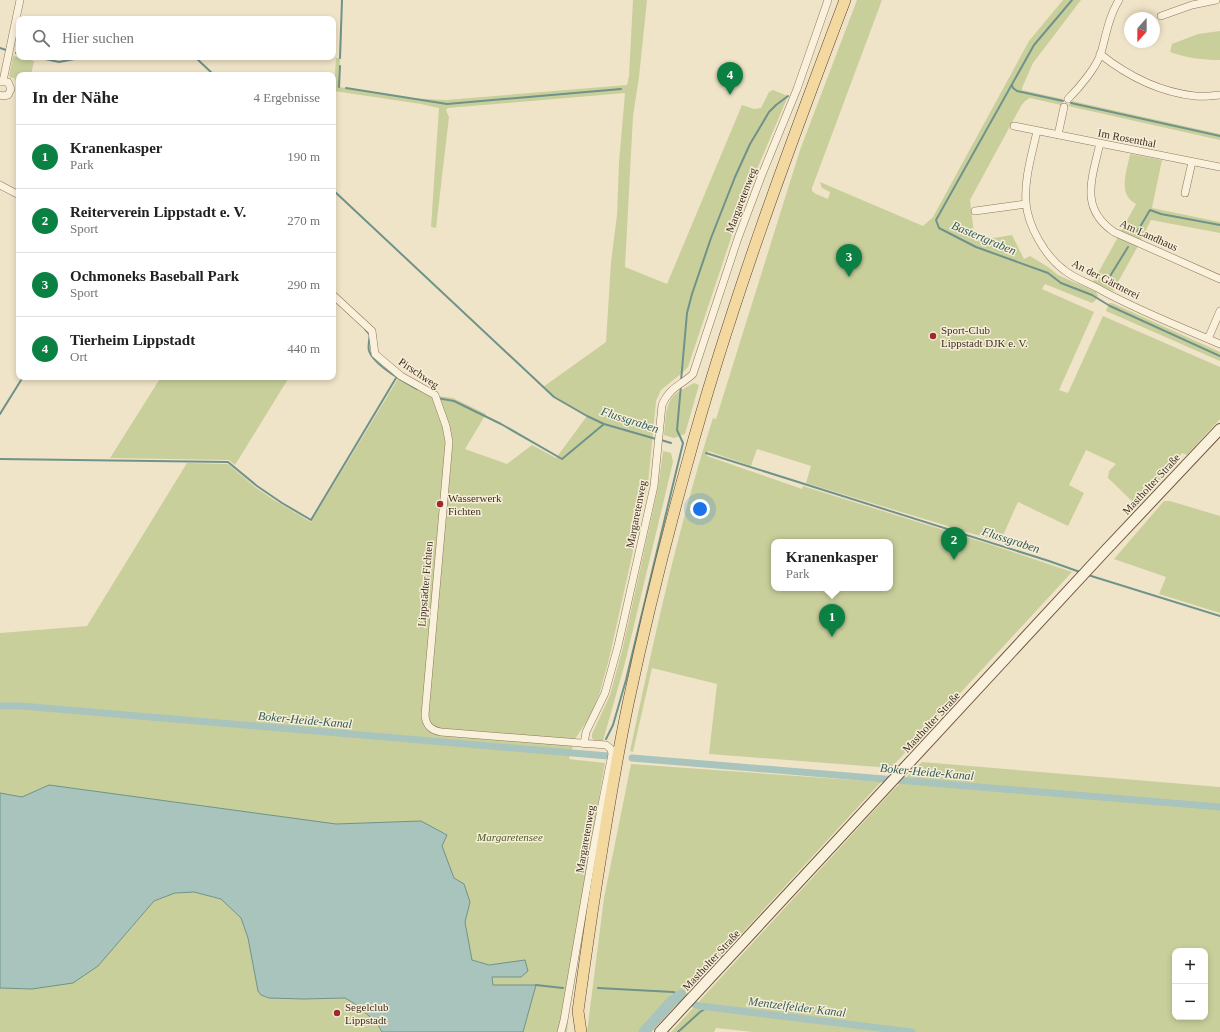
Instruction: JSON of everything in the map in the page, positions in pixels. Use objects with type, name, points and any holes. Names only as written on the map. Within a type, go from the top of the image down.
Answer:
[{"type":"main road","points":[[581,1032],[578,1011],[597,878],[628,705],[654,590],[687,464],[711,380],[741,285],[790,146],[845,0]]},
{"type":"main road","points":[[585,1032],[584,1012],[602,882],[631,724],[660,592],[693,465],[747,286],[793,156],[852,0]]},
{"type":"street","points":[[16,16],[20,0]]},
{"type":"street","name":"Margaretenweg","points":[[561,1032],[595,840],[612,754],[611,749],[606,745],[584,744],[586,732],[605,693],[618,646],[654,486],[662,405],[667,394],[693,374],[738,238],[797,89],[828,0]]},
{"type":"street","points":[[1068,99],[1077,89],[1100,54],[1108,24],[1120,0]]},
{"type":"street","points":[[1161,16],[1192,5],[1216,0]]},
{"type":"street","points":[[11,92],[10,84],[1,82],[16,17]]},
{"type":"street","points":[[1100,54],[1127,74],[1146,84],[1165,91],[1197,96],[1220,95]]},
{"type":"street","points":[[0,95],[6,96],[11,92],[16,93]]},
{"type":"street","points":[[1058,135],[1064,108]]},
{"type":"street","name":"Im Rosenthal","points":[[1014,126],[1220,167]]},
{"type":"street","name":"An der Gärtnerei","points":[[1037,131],[1028,174],[1026,204],[1032,224],[1043,248],[1064,270],[1106,294],[1220,344]]},
{"type":"street","name":"Am Landhaus","points":[[1100,144],[1090,187],[1092,203],[1097,216],[1114,232],[1220,279]]},
{"type":"street","points":[[1185,193],[1192,162]]},
{"type":"street","points":[[0,185],[16,193]]},
{"type":"street","points":[[975,212],[1026,204]]},
{"type":"street","name":"Pirschweg","points":[[336,298],[372,330],[375,354],[401,376],[435,395],[446,426],[449,442]]},
{"type":"street","points":[[1208,339],[1220,311]]},
{"type":"street","name":"Mastholter Straße","points":[[660,1032],[1088,568],[1220,430]]},
{"type":"street","name":"Lippstädter Fichten","points":[[449,442],[425,716],[427,724],[429,728],[441,732],[584,744]]},
{"type":"green space","points":[[633,0],[647,0],[639,77],[633,116],[625,267],[667,284],[742,105],[754,109],[761,108],[769,92],[773,90],[788,96],[755,174],[732,235],[688,367],[661,390],[656,401],[648,484],[609,659],[600,692],[591,715],[575,739],[569,759],[605,763],[566,992],[568,1021],[567,1032],[475,1032],[470,952],[0,815],[0,633],[87,626],[187,463],[228,464],[255,487],[311,522],[399,377],[432,395],[453,398],[486,414],[465,449],[507,464],[532,445],[556,458],[587,416],[554,397],[543,387],[606,342],[611,262],[617,215],[619,162],[625,93],[448,108],[446,110],[449,117],[436,228],[431,227],[439,108],[336,91],[336,58],[340,58],[339,87],[407,98],[446,100],[627,85],[629,76]]},
{"type":"green space","points":[[857,0],[882,0],[812,191],[828,199],[830,192],[822,188],[820,182],[923,226],[933,217],[1029,41],[1063,0],[1081,0],[1033,63],[1022,88],[1022,90],[1063,99],[1061,105],[1030,98],[1021,106],[970,200],[975,241],[1012,235],[1024,259],[1030,256],[1058,275],[1096,292],[1098,296],[1092,303],[1045,284],[1042,289],[1094,312],[1059,390],[1068,393],[1103,316],[1220,367],[1220,419],[1187,455],[1182,453],[1178,458],[1180,459],[1136,505],[1108,478],[1109,471],[1116,464],[1086,450],[1069,485],[1084,493],[1068,526],[1018,502],[1000,542],[806,483],[811,466],[757,449],[751,466],[708,451],[707,456],[802,489],[803,486],[992,545],[1072,572],[891,768],[709,754],[717,684],[652,668],[633,752],[630,751],[667,583],[700,459],[713,418],[716,419],[800,150]]},
{"type":"green space","points":[[1220,31],[1220,60],[1194,58],[1170,52],[1172,44],[1198,34]]},
{"type":"green space","points":[[13,56],[16,57],[16,60],[34,61],[32,72],[16,72],[16,81],[14,78],[9,77]]},
{"type":"green space","points":[[1072,101],[1220,134],[1220,140],[1068,106]]},
{"type":"green space","points":[[1130,154],[1162,160],[1152,208],[1220,222],[1220,233],[1151,220],[1141,240],[1121,231],[1136,204],[1130,200],[1125,188]]},
{"type":"green space","points":[[1118,237],[1138,246],[1113,291],[1093,282]]},
{"type":"green space","points":[[1109,303],[1112,303],[1220,352],[1220,361],[1106,311]]},
{"type":"green space","points":[[159,380],[287,380],[235,465],[229,460],[110,458]]},
{"type":"green space","points":[[694,383],[699,385],[685,434],[674,438],[664,435],[666,412],[670,401],[678,392]]},
{"type":"green space","points":[[663,451],[671,453],[673,462],[625,663],[603,741],[594,740],[592,738],[592,734],[610,695],[623,647],[658,488]]},
{"type":"green space","points":[[1164,501],[1170,501],[1220,516],[1220,613],[1159,594],[1166,577],[1114,559]]},
{"type":"green space","points":[[922,762],[1220,787],[1220,1032],[753,1032],[716,1028],[714,1032],[671,1032],[892,791]]},
{"type":"green space","points":[[631,764],[881,782],[651,1032],[587,1032],[604,898]]},
{"type":"green space","points":[[194,892],[221,899],[241,918],[248,938],[258,991],[261,995],[269,998],[345,998],[355,1004],[376,1022],[382,1032],[0,1032],[0,988],[32,989],[98,966],[154,901],[175,893]]},
{"type":"water","name":"Margaretensee","points":[[49,785],[336,824],[421,821],[447,835],[442,846],[454,878],[464,884],[470,902],[465,922],[472,960],[489,965],[525,960],[528,971],[521,977],[492,977],[493,985],[536,985],[523,1032],[382,1032],[376,1022],[355,1004],[345,998],[269,998],[261,995],[258,991],[248,938],[241,918],[221,899],[194,892],[175,893],[154,901],[98,966],[73,983],[32,989],[0,988],[0,793],[22,797]]},
{"type":"waterway","points":[[340,58],[342,0]]},
{"type":"waterway","name":"Bastertgraben","points":[[1072,0],[1034,45],[936,220],[939,228],[976,247],[1048,273],[1061,283],[1092,295],[1110,306],[1220,356]]},
{"type":"waterway","points":[[0,48],[6,50]]},
{"type":"waterway","points":[[50,60],[59,62],[69,60]]},
{"type":"waterway","points":[[198,60],[211,72]]},
{"type":"waterway","points":[[339,87],[340,66]]},
{"type":"waterway","points":[[1012,85],[1017,91],[1063,101]]},
{"type":"waterway","points":[[346,88],[447,104],[621,89]]},
{"type":"waterway","points":[[681,381],[687,313],[711,238],[735,177],[750,144],[769,112],[788,96]]},
{"type":"waterway","points":[[1071,103],[1220,136]]},
{"type":"waterway","points":[[336,193],[554,397],[604,424],[656,439]]},
{"type":"waterway","points":[[1137,232],[1150,210],[1161,214],[1220,225]]},
{"type":"waterway","points":[[1107,281],[1128,247]]},
{"type":"waterway","points":[[365,329],[370,335],[369,351],[377,362],[390,373],[417,389]]},
{"type":"waterway","points":[[0,459],[228,462],[257,486],[311,520],[396,378]]},
{"type":"waterway","points":[[0,414],[21,380]]},
{"type":"waterway","points":[[606,739],[613,725],[626,680],[683,443],[677,430],[681,385]]},
{"type":"waterway","points":[[437,398],[454,401],[501,424],[562,459],[604,424]]},
{"type":"waterway","name":"Flussgraben","points":[[661,440],[671,443]]},
{"type":"waterway","name":"Flussgraben","points":[[706,453],[1080,572]]},
{"type":"waterway","name":"Flussgraben","points":[[1088,575],[1220,616]]},
{"type":"waterway","name":"Boker-Heide-Kanal","points":[[0,706],[21,706],[608,756]]},
{"type":"waterway","name":"Boker-Heide-Kanal","points":[[632,758],[1220,807]]},
{"type":"waterway","points":[[536,985],[563,988]]},
{"type":"waterway","points":[[598,988],[673,992],[681,995]]},
{"type":"waterway","name":"Mentzelfelder Kanal","points":[[681,995],[693,1004],[700,1006],[912,1032]]},
{"type":"waterway","points":[[644,1032],[672,1001],[681,995]]},
{"type":"waterway","points":[[678,1032],[700,1012],[710,1006]]},
{"type":"place","name":"Tierheim Lippstadt","points":[[730,95]]},
{"type":"place","name":"Ochmoneks Baseball Park","points":[[849,277]]},
{"type":"place","name":"Sport-Club Lippstadt DJK e. V.","points":[[933,336]]},
{"type":"place","name":"Wasserwerk Fichten","points":[[440,504]]},
{"type":"place","name":"Reiterverein Lippstadt e. V.","points":[[954,560]]},
{"type":"place","name":"Kranenkasper","points":[[832,637]]},
{"type":"place","name":"Segelclub Lippstadt","points":[[337,1013]]}]
